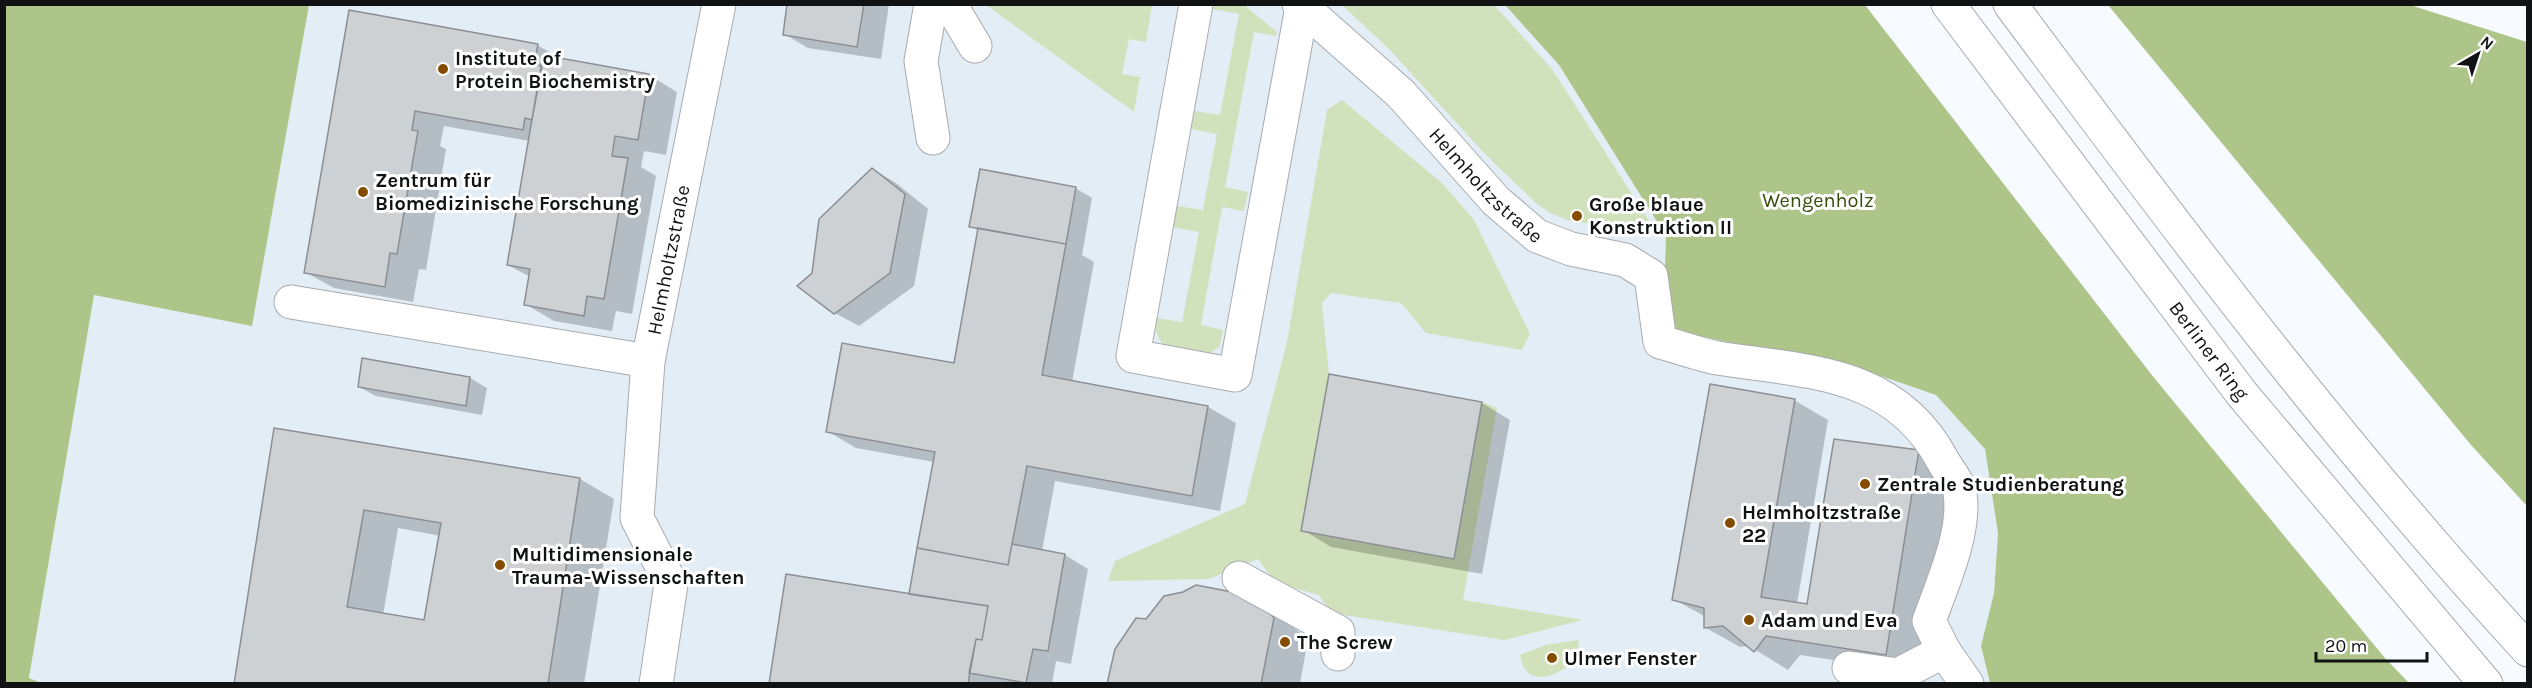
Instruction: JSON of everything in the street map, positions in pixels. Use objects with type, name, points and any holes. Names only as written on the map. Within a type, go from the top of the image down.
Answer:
[{"type":"main road","name":"Helmholtzstraße","points":[[656,684],[671,584],[638,518],[648,361],[719,4]]},
{"type":"main road","points":[[930,4],[921,61],[933,138]]},
{"type":"main road","points":[[950,4],[975,46]]},
{"type":"main road","points":[[1196,4],[1133,356],[1235,375],[1301,6]]},
{"type":"main road","name":"Berliner Ring","points":[[1948,4],[2242,394],[2486,684]]},
{"type":"main road","points":[[2010,4],[2120,153],[2276,354],[2469,586],[2528,650]]},
{"type":"main road","name":"Helmholtzstraße","points":[[1301,6],[1401,94],[1496,201],[1537,236],[1571,249],[1625,260],[1651,276],[1660,342],[1714,357],[1830,375],[1879,394],[1910,415],[1932,439],[1960,492],[1959,530],[1929,621],[1944,651]]},
{"type":"main road","points":[[291,302],[648,361]]},
{"type":"main road","points":[[1239,578],[1338,632],[1338,654]]},
{"type":"main road","points":[[1849,668],[1898,675],[1944,651],[1967,684]]},
{"type":"shaded area","points":[[309,5],[1505,5],[1559,65],[1666,236],[1664,328],[1875,374],[1936,395],[1985,449],[1998,533],[1994,593],[1981,646],[1990,683],[41,684],[29,679],[94,295],[252,325]]},
{"type":"green space","points":[[4,5],[309,5],[252,326],[94,295],[29,678],[41,683],[5,683]]},
{"type":"green space","points":[[986,5],[1152,5],[1146,42],[1129,39],[1122,74],[1140,77],[1134,112]]},
{"type":"green space","points":[[1214,5],[1244,5],[1277,32],[1276,36],[1254,32],[1225,187],[1248,192],[1244,211],[1222,207],[1201,325],[1223,330],[1220,346],[1210,353],[1162,344],[1155,329],[1157,318],[1182,322],[1199,232],[1173,227],[1177,206],[1203,210],[1217,134],[1191,129],[1195,111],[1220,115],[1239,14],[1213,9]]},
{"type":"green space","points":[[1342,5],[1494,5],[1552,69],[1658,235],[1567,220],[1550,213],[1536,203],[1484,153],[1389,49]]},
{"type":"green space","name":"Wengenholz","points":[[1505,5],[1865,5],[2151,374],[2384,657],[2409,683],[1990,683],[1981,646],[1994,593],[1998,533],[1985,449],[1936,395],[1875,374],[1663,328],[1666,236],[1559,65]]},
{"type":"green space","points":[[2108,5],[2410,5],[2527,42],[2527,506],[2471,445]]},
{"type":"green space","points":[[1342,100],[1442,183],[1474,220],[1530,334],[1522,350],[1426,333],[1401,303],[1331,293],[1322,303],[1329,374],[1301,531],[1454,558],[1482,402],[1497,408],[1463,600],[1583,620],[1504,640],[1331,613],[1319,595],[1276,583],[1258,559],[1209,579],[1108,581],[1115,561],[1245,504],[1287,342],[1327,110]]},
{"type":"green space","points":[[1579,640],[1578,653],[1573,660],[1553,675],[1537,677],[1530,674],[1523,666],[1520,655],[1545,645]]},
{"type":"building","points":[[787,4],[864,4],[857,47],[783,35]]},
{"type":"building","name":"Zentrum für Biomedizinische Forschung","points":[[349,10],[538,44],[534,65],[542,66],[532,120],[525,118],[523,130],[415,111],[412,130],[418,131],[397,254],[390,253],[385,287],[304,273]]},
{"type":"building","points":[[543,55],[649,74],[638,140],[615,136],[612,156],[628,158],[604,299],[587,296],[584,316],[524,305],[530,269],[507,265]]},
{"type":"building","points":[[872,168],[905,194],[890,273],[834,314],[797,286],[812,273],[819,219]]},
{"type":"building","points":[[980,169],[1076,187],[1066,244],[969,227]]},
{"type":"building","points":[[978,228],[1066,244],[1042,375],[1208,406],[1192,496],[1027,466],[1008,565],[917,548],[935,452],[826,432],[842,343],[954,363]]},
{"type":"building","points":[[362,358],[470,377],[466,406],[358,387]]},
{"type":"building","points":[[1329,374],[1482,402],[1454,559],[1301,531]]},
{"type":"building","name":"Helmholtzstraße 22","points":[[1710,384],[1795,399],[1761,597],[1807,604],[1834,439],[1919,450],[1886,655],[1766,636],[1754,652],[1723,626],[1704,628],[1704,608],[1672,600]]},
{"type":"building","name":"Multidimensionale Trauma-Wissenschaften","points":[[274,428],[580,478],[548,684],[234,684]],"holes":[[[364,510],[441,523],[424,620],[347,607]]]},
{"type":"building","points":[[1012,544],[1065,554],[1048,651],[1033,649],[1026,683],[969,673],[976,639],[982,640],[988,606],[909,594],[917,548],[1008,565]]},
{"type":"building","points":[[786,574],[988,606],[982,640],[976,639],[968,684],[769,684]]},
{"type":"building","points":[[1196,585],[1232,592],[1266,609],[1274,618],[1261,684],[1107,684],[1115,649],[1136,618],[1146,619],[1164,596],[1183,592]]},
{"type":"place","name":"Institute of Protein Biochemistry","points":[[443,69]]},
{"type":"place","name":"Zentrum für Biomedizinische Forschung","points":[[363,192]]},
{"type":"place","name":"Große blaue Konstruktion II","points":[[1577,216]]},
{"type":"place","name":"Zentrale Studienberatung","points":[[1865,484]]},
{"type":"place","name":"Helmholtzstraße 22","points":[[1730,523]]},
{"type":"place","name":"Multidimensionale Trauma-Wissenschaften","points":[[500,565]]},
{"type":"place","name":"Adam und Eva","points":[[1749,620]]},
{"type":"place","name":"The Screw","points":[[1285,642]]},
{"type":"place","name":"Ulmer Fenster","points":[[1552,658]]}]
